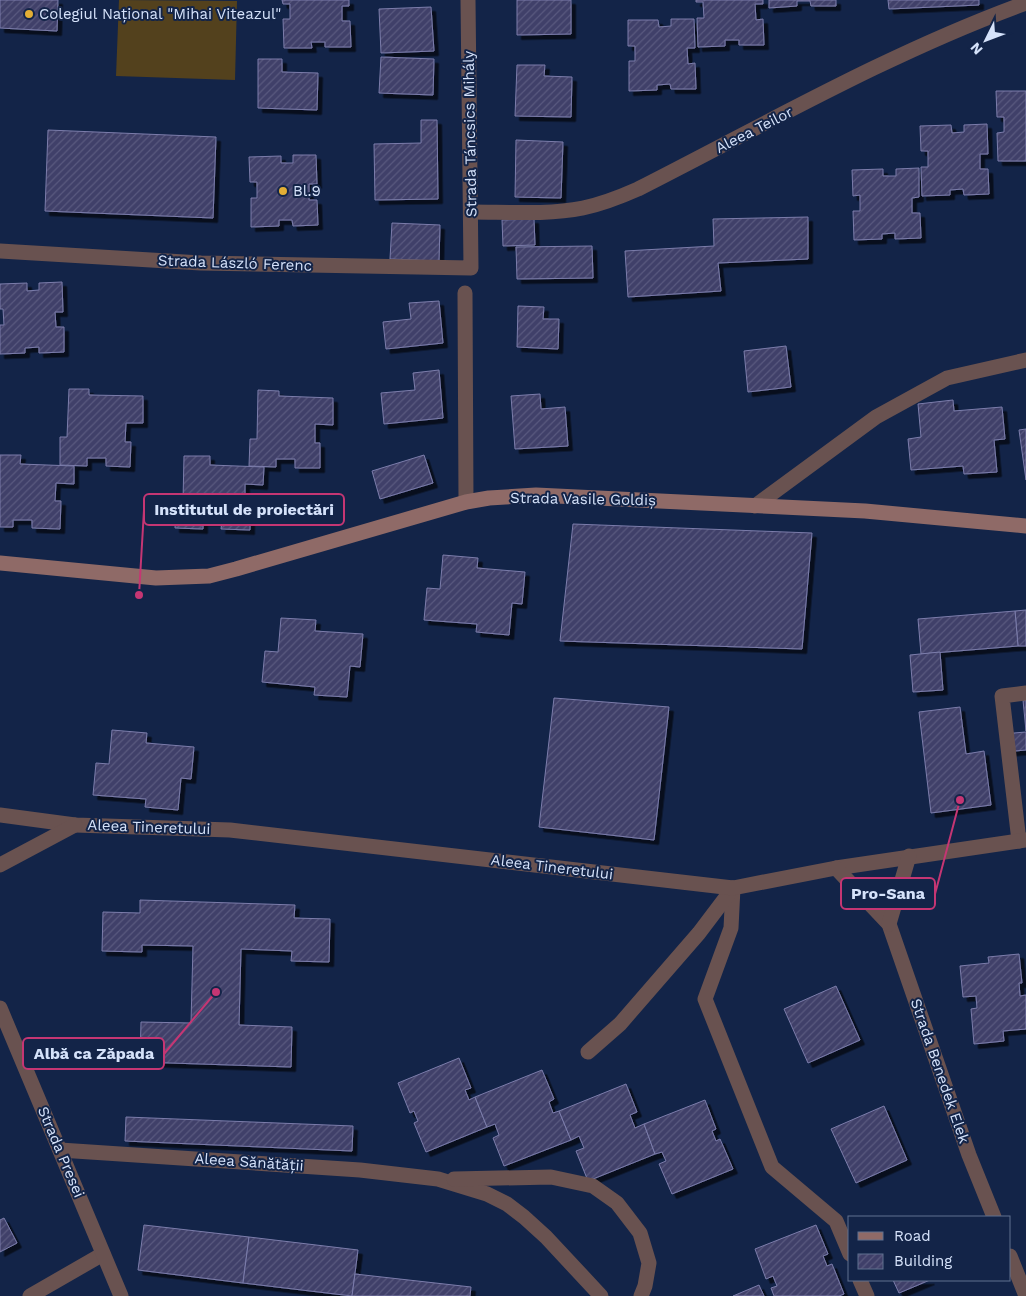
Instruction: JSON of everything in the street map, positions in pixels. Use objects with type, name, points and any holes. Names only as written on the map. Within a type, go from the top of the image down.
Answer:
[{"type":"street","name":"Strada Táncsics Mihály","points":[[468,0],[471,268]]},
{"type":"street","name":"Aleea Teilor","points":[[471,212],[553,211],[582,208],[614,199],[671,172],[892,59],[974,22],[1026,3]]},
{"type":"street","name":"Strada László Ferenc","points":[[0,251],[201,263],[471,268]]},
{"type":"street","points":[[465,293],[466,502]]},
{"type":"street","points":[[755,506],[876,417],[947,378],[1026,360]]},
{"type":"street","name":"Strada Vasile Goldiș","points":[[0,563],[156,578],[210,576],[466,502],[490,498],[536,495],[865,511],[1026,526]]},
{"type":"street","points":[[1023,841],[1002,696],[1026,693]]},
{"type":"street","name":"Aleea Tineretului","points":[[0,815],[75,825],[230,830],[733,888],[909,856],[1023,841]]},
{"type":"street","name":"Aleea Tineretului","points":[[0,865],[75,825]]},
{"type":"street","points":[[889,924],[909,856]]},
{"type":"street","name":"Strada Benedek Elek","points":[[836,868],[889,924],[969,1155],[994,1216]]},
{"type":"street","points":[[588,1052],[620,1024],[699,933],[733,888]]},
{"type":"street","points":[[733,888],[731,928],[705,999],[772,1166],[836,1221],[848,1249]]},
{"type":"street","name":"Strada Presei","points":[[0,1008],[121,1296]]},
{"type":"street","name":"Aleea Sănătății","points":[[60,1150],[360,1170],[438,1179],[551,1177],[593,1186],[617,1203],[640,1233],[649,1263],[645,1286],[641,1296]]},
{"type":"street","name":"Aleea Sănătății","points":[[438,1179],[487,1194],[507,1204],[524,1216],[546,1236],[601,1296]]},
{"type":"street","points":[[30,1296],[103,1254]]},
{"type":"street","points":[[1011,1258],[1026,1296]]},
{"type":"street","points":[[860,1281],[867,1296]]},
{"type":"shaded area","points":[[119,0],[237,1],[235,80],[116,76]]},
{"type":"building","name":"Colegiul Național \"Mihai Viteazul\"","points":[[0,0],[58,0],[57,31],[0,28]]},
{"type":"building","points":[[282,0],[349,0],[349,6],[342,6],[342,21],[350,21],[351,47],[325,47],[325,42],[311,42],[312,48],[284,48],[283,19],[290,19],[290,4],[283,4]]},
{"type":"building","points":[[517,0],[571,0],[571,34],[517,35]]},
{"type":"building","points":[[696,0],[763,0],[763,4],[755,4],[756,20],[763,19],[764,45],[739,45],[739,40],[725,40],[725,46],[698,47],[697,18],[704,18],[703,2],[696,2]]},
{"type":"building","points":[[769,0],[836,0],[836,6],[811,6],[810,1],[797,1],[797,6],[769,8]]},
{"type":"building","points":[[888,0],[979,0],[979,5],[889,9]]},
{"type":"building","points":[[431,7],[434,51],[381,53],[379,9]]},
{"type":"building","points":[[671,19],[694,19],[695,48],[687,48],[688,64],[695,63],[696,89],[671,89],[670,84],[657,85],[657,90],[629,91],[629,61],[635,61],[635,46],[628,46],[628,20],[658,20],[659,27],[671,26]]},
{"type":"building","points":[[381,57],[434,59],[433,95],[379,93]]},
{"type":"building","points":[[258,59],[282,59],[282,72],[318,73],[317,110],[258,108]]},
{"type":"building","points":[[517,65],[545,65],[544,76],[572,77],[571,117],[515,116]]},
{"type":"building","points":[[996,91],[1026,91],[1026,161],[998,161],[997,133],[1004,132],[1004,117],[997,117]]},
{"type":"building","points":[[421,120],[437,120],[438,199],[375,200],[374,144],[421,143]]},
{"type":"building","points":[[987,124],[988,154],[980,154],[980,169],[988,169],[989,194],[964,195],[963,189],[950,190],[950,195],[922,196],[921,167],[928,167],[928,151],[921,151],[920,126],[951,125],[952,133],[964,132],[964,125]]},
{"type":"building","points":[[48,130],[216,137],[213,218],[45,211]]},
{"type":"building","points":[[516,140],[563,142],[561,198],[515,197]]},
{"type":"building","name":"Bl.9","points":[[293,155],[316,155],[317,184],[309,184],[309,200],[317,200],[318,225],[293,226],[292,220],[279,220],[279,226],[251,227],[251,198],[257,198],[257,182],[250,182],[249,157],[281,156],[281,163],[293,163]]},
{"type":"building","points":[[919,168],[919,197],[912,198],[912,213],[920,213],[921,238],[895,239],[895,233],[882,234],[882,239],[854,240],[853,211],[860,211],[860,195],[853,196],[852,170],[883,169],[883,176],[896,176],[896,169]]},
{"type":"building","points":[[808,217],[808,259],[718,263],[721,291],[628,297],[625,251],[714,246],[713,219]]},
{"type":"building","points":[[534,219],[535,245],[503,246],[502,220]]},
{"type":"building","points":[[392,223],[440,225],[439,261],[390,259]]},
{"type":"building","points":[[592,246],[593,278],[517,279],[516,247]]},
{"type":"building","points":[[62,282],[63,312],[55,312],[56,327],[64,327],[64,352],[39,353],[39,347],[25,348],[25,353],[0,354],[0,325],[4,325],[3,309],[0,309],[0,284],[27,283],[27,291],[39,290],[39,283]]},
{"type":"building","points":[[439,301],[443,343],[386,349],[383,322],[411,319],[409,303]]},
{"type":"building","points":[[518,306],[544,307],[543,319],[559,319],[558,349],[517,347]]},
{"type":"building","points":[[786,346],[791,387],[748,392],[744,351]]},
{"type":"building","points":[[439,370],[443,418],[384,424],[381,393],[415,390],[413,373]]},
{"type":"building","points":[[69,389],[89,389],[89,395],[143,396],[143,423],[126,423],[125,442],[131,442],[130,467],[106,466],[106,458],[87,458],[87,466],[60,465],[60,437],[67,437]]},
{"type":"building","points":[[258,390],[279,391],[279,396],[333,398],[333,425],[315,424],[315,443],[320,443],[320,468],[295,468],[295,459],[276,459],[276,467],[249,466],[250,439],[257,439]]},
{"type":"building","points":[[540,394],[541,409],[565,407],[568,446],[515,449],[511,396]]},
{"type":"building","points":[[953,400],[954,411],[1002,407],[1005,439],[994,440],[997,472],[964,474],[963,466],[911,470],[908,439],[921,437],[918,404]]},
{"type":"building","points":[[1026,429],[1026,480],[1019,430]]},
{"type":"building","points":[[0,455],[21,455],[20,464],[74,466],[74,484],[56,483],[55,501],[61,501],[60,529],[32,528],[32,520],[13,520],[13,527],[0,527]]},
{"type":"building","points":[[424,455],[433,483],[380,499],[372,471]]},
{"type":"building","points":[[184,456],[210,456],[210,465],[264,467],[263,485],[245,484],[245,503],[250,503],[250,530],[221,529],[222,521],[203,521],[203,529],[175,528],[176,500],[183,501]]},
{"type":"building","points":[[573,524],[812,533],[802,649],[560,641]]},
{"type":"building","points":[[443,555],[478,558],[477,568],[525,572],[522,604],[512,603],[509,635],[476,632],[477,624],[424,620],[427,588],[440,589]]},
{"type":"building","points":[[1026,610],[1026,646],[1018,646],[1015,611]]},
{"type":"building","points":[[1015,611],[1018,646],[921,654],[918,619]]},
{"type":"building","points":[[281,618],[316,620],[315,631],[363,634],[360,667],[350,666],[347,697],[314,695],[315,687],[262,682],[265,651],[278,652]]},
{"type":"building","points":[[940,652],[943,690],[913,692],[910,655]]},
{"type":"building","points":[[554,698],[669,707],[654,840],[539,827]]},
{"type":"building","points":[[1023,700],[1026,700],[1026,731]]},
{"type":"building","points":[[960,707],[966,754],[984,751],[991,805],[931,813],[919,712]]},
{"type":"building","points":[[112,730],[147,733],[146,743],[194,747],[191,779],[181,778],[178,810],[145,807],[146,799],[93,795],[96,763],[109,764]]},
{"type":"building","points":[[1026,732],[1026,750],[1004,752],[1002,734]]},
{"type":"building","points":[[140,900],[295,905],[294,918],[330,919],[329,962],[291,961],[292,951],[241,949],[239,1025],[292,1027],[291,1067],[140,1062],[141,1022],[191,1023],[193,946],[142,945],[142,952],[102,951],[103,912],[140,913]]},
{"type":"building","points":[[1019,954],[1022,983],[1019,983],[1020,996],[1026,995],[1026,1029],[1003,1031],[1004,1041],[974,1044],[971,1009],[977,1008],[976,996],[963,997],[960,966],[989,963],[988,957]]},
{"type":"building","points":[[836,986],[860,1040],[808,1063],[784,1009]]},
{"type":"building","points":[[459,1058],[471,1088],[465,1090],[469,1100],[475,1097],[487,1127],[426,1152],[414,1123],[418,1121],[414,1111],[410,1113],[398,1083]]},
{"type":"building","points":[[542,1070],[554,1099],[549,1102],[553,1113],[559,1111],[571,1140],[504,1166],[493,1138],[499,1135],[495,1124],[487,1127],[475,1097]]},
{"type":"building","points":[[626,1084],[637,1112],[630,1115],[635,1128],[644,1124],[655,1154],[588,1181],[576,1151],[584,1148],[579,1136],[571,1140],[559,1111]]},
{"type":"building","points":[[705,1100],[716,1129],[712,1131],[716,1141],[720,1139],[733,1169],[672,1194],[659,1164],[666,1161],[662,1152],[655,1154],[644,1124]]},
{"type":"building","points":[[884,1106],[907,1160],[856,1183],[831,1129]]},
{"type":"building","points":[[126,1117],[353,1126],[352,1151],[125,1141]]},
{"type":"building","points":[[4,1218],[17,1243],[0,1252],[0,1220]]},
{"type":"building","points":[[144,1225],[249,1237],[243,1283],[138,1270]]},
{"type":"building","points":[[816,1225],[828,1254],[823,1256],[827,1266],[832,1264],[844,1294],[839,1296],[774,1296],[771,1288],[777,1286],[773,1276],[766,1279],[755,1249]]},
{"type":"building","points":[[249,1237],[358,1250],[352,1296],[243,1283]]},
{"type":"building","points":[[355,1274],[471,1287],[470,1296],[352,1296]]},
{"type":"building","points":[[893,1281],[928,1281],[899,1293]]},
{"type":"building","points":[[759,1285],[764,1296],[733,1296]]},
{"type":"place","name":"Colegiul Național \"Mihai Viteazul\"","points":[[29,14]]},
{"type":"place","name":"Bl.9","points":[[283,191]]},
{"type":"place","name":"Institutul de proiectări","points":[[139,595]]},
{"type":"place","name":"Pro-Sana","points":[[960,800]]},
{"type":"place","name":"Albă ca Zăpada","points":[[216,992]]}]
